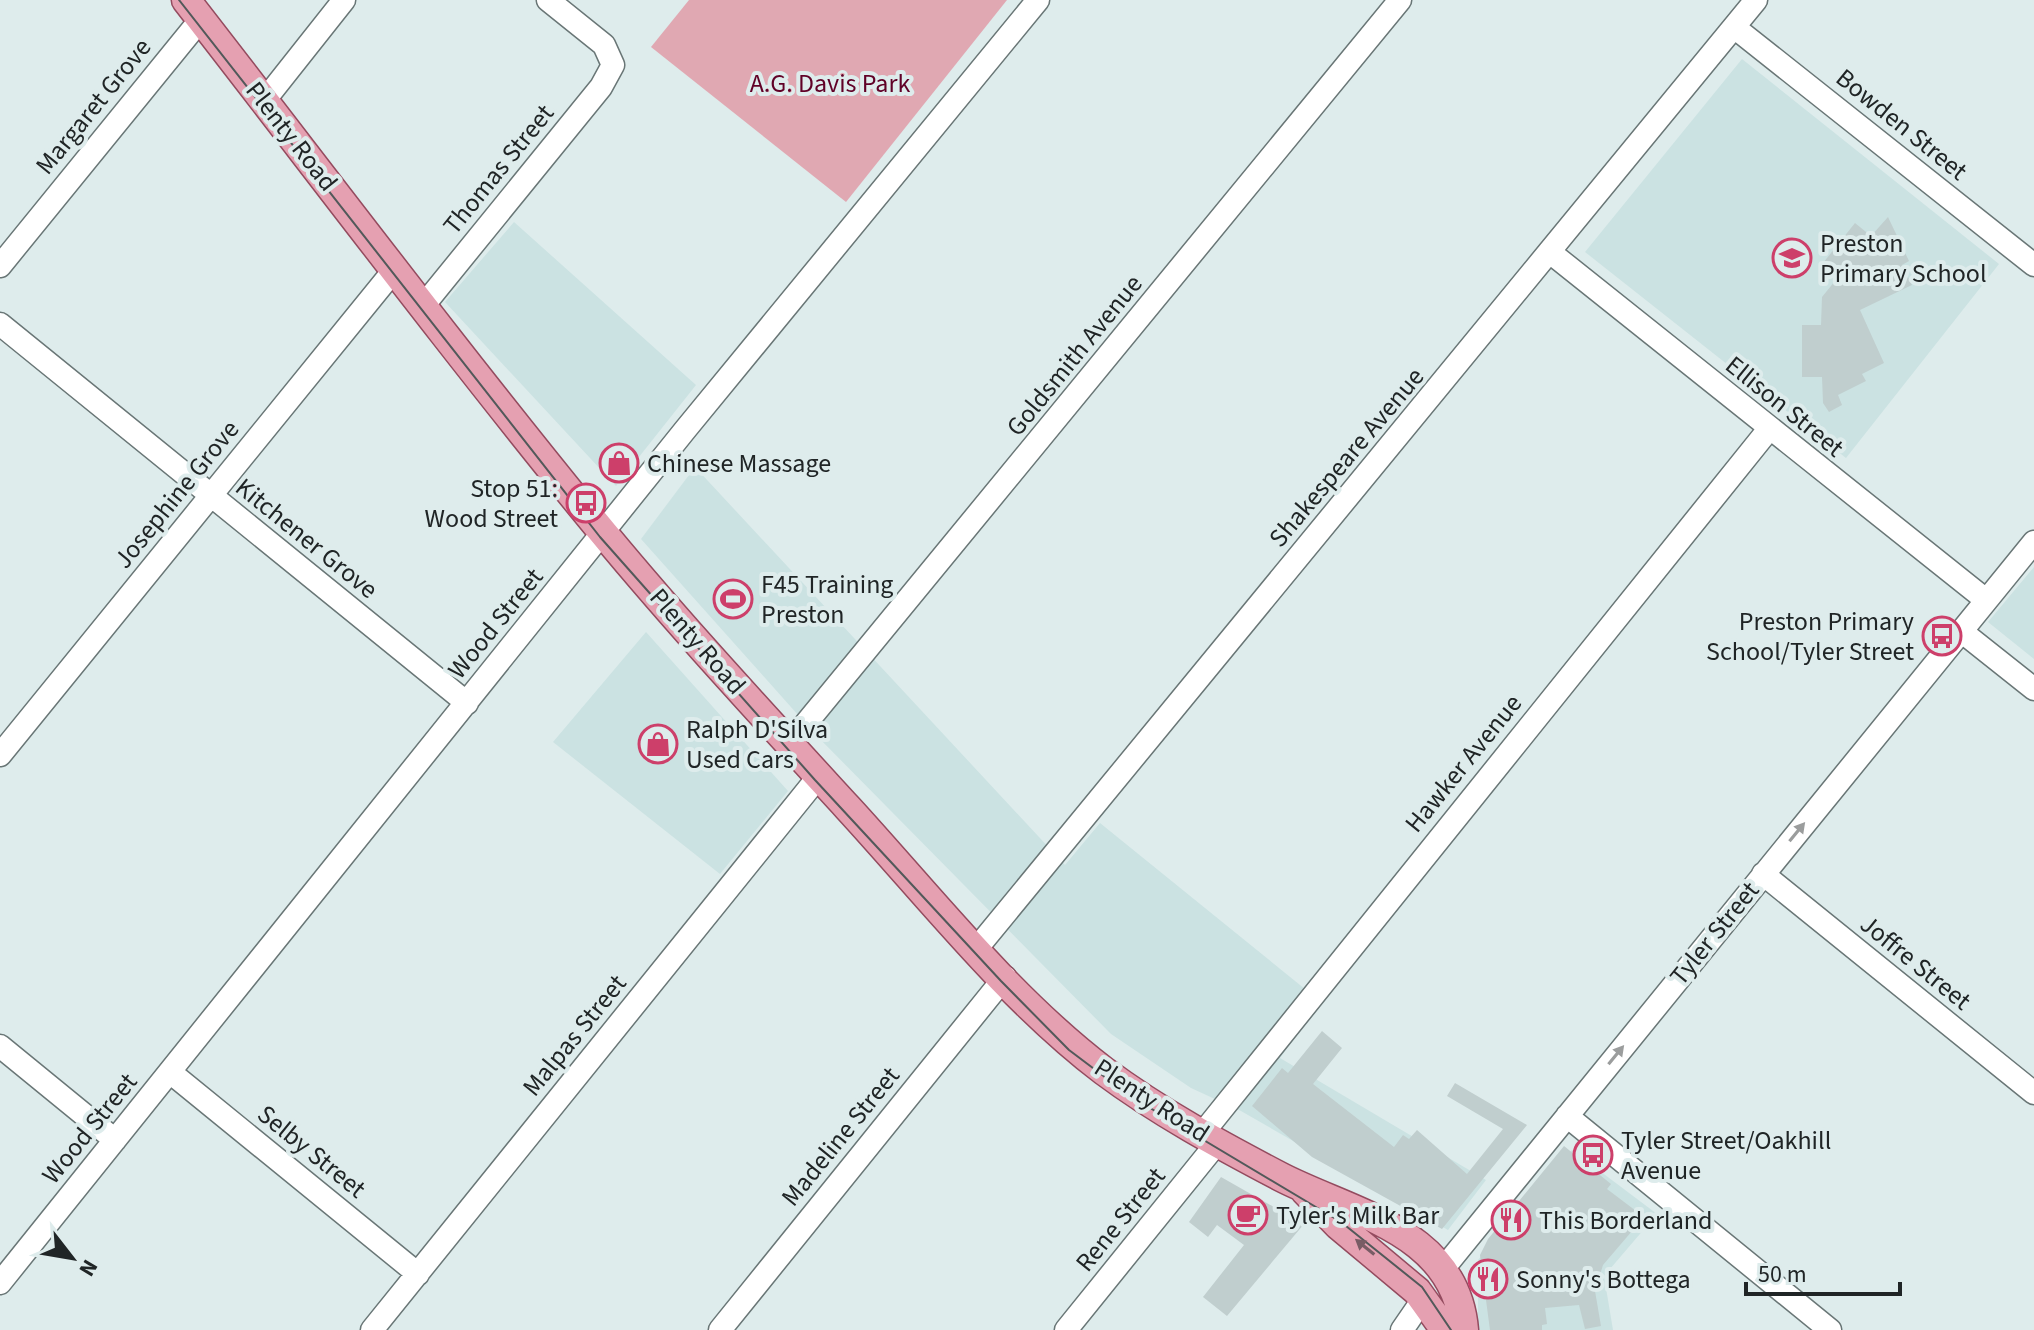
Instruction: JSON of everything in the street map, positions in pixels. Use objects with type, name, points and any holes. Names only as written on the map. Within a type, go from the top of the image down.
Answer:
[{"type":"main road","name":"Plenty Road","points":[[194,10],[603,533],[789,744],[977,948],[1093,1062],[1210,1138],[1301,1186],[1351,1205],[1400,1231],[1443,1269],[1456,1293],[1464,1330]]},
{"type":"main road","name":"Plenty Road","points":[[1301,1186],[1338,1225],[1424,1298],[1445,1330]]},
{"type":"main road","name":"Tyler Street","points":[[1424,1298],[1443,1269]]},
{"type":"street","points":[[264,101],[344,0]]},
{"type":"street","name":"Thomas Street","points":[[423,306],[601,87],[613,65],[604,45],[548,0]]},
{"type":"street","name":"Wood Street","points":[[0,1283],[603,533],[1038,0]]},
{"type":"street","name":"Goldsmith Avenue","points":[[789,744],[1400,0]]},
{"type":"street","name":"Shakespeare Avenue","points":[[977,948],[1756,0]]},
{"type":"street","name":"Margaret Grove","points":[[0,266],[194,10]]},
{"type":"street","name":"Bowden Street","points":[[1734,27],[2034,265]]},
{"type":"street","name":"Ellison Street","points":[[1551,253],[1986,600]]},
{"type":"street","name":"Josephine Grove","points":[[0,755],[395,269]]},
{"type":"street","name":"Kitchener Grove","points":[[0,324],[467,703]]},
{"type":"street","name":"Hawker Avenue","points":[[1210,1138],[1769,429]]},
{"type":"street","name":"Tyler Street","points":[[1443,1269],[2034,542]]},
{"type":"street","points":[[1961,631],[2034,689]]},
{"type":"street","name":"Malpas Street","points":[[372,1330],[819,776]]},
{"type":"street","name":"Joffre Street","points":[[1763,874],[2034,1093]]},
{"type":"street","name":"Madeline Street","points":[[720,1330],[1005,977]]},
{"type":"street","points":[[0,1046],[115,1140]]},
{"type":"street","name":"Selby Street","points":[[170,1072],[418,1274]]},
{"type":"street","points":[[1567,1116],[1830,1330]]},
{"type":"street","name":"Rene Street","points":[[1066,1330],[1210,1138]]},
{"type":"street","name":"Tyler Street","points":[[1402,1330],[1424,1298]]},
{"type":"shaded area","name":"Preston Primary School","points":[[1742,59],[1999,264],[1846,458],[1585,252]]},
{"type":"shaded area","points":[[514,222],[696,385],[616,486],[445,302]]},
{"type":"shaded area","points":[[695,467],[1065,865],[1100,823],[1321,1002],[1280,1058],[1486,1180],[1448,1230],[1241,1111],[1191,1088],[1111,1034],[815,734],[641,539]]},
{"type":"shaded area","points":[[2034,567],[2034,659],[1988,622]]},
{"type":"shaded area","points":[[646,632],[788,791],[720,874],[553,742]]},
{"type":"shaded area","points":[[1572,1150],[1657,1214],[1604,1276],[1613,1330],[1478,1330],[1478,1260]]},
{"type":"green space","name":"A.G. Davis Park","points":[[689,0],[1007,0],[846,202],[651,47]]},
{"type":"building","points":[[1888,217],[1909,261],[1902,265],[1912,285],[1860,310],[1884,363],[1862,374],[1866,381],[1838,395],[1842,405],[1829,412],[1823,403],[1822,377],[1802,377],[1802,325],[1821,325],[1822,297],[1839,276],[1823,263],[1855,223],[1871,236]]},
{"type":"building","points":[[1322,1031],[1342,1048],[1313,1084],[1394,1147],[1403,1135],[1409,1139],[1417,1130],[1467,1174],[1503,1129],[1447,1096],[1455,1083],[1527,1125],[1442,1229],[1312,1157],[1252,1106],[1282,1068],[1288,1073]]},
{"type":"building","points":[[1564,1146],[1611,1184],[1607,1189],[1644,1217],[1603,1265],[1595,1291],[1601,1326],[1585,1329],[1579,1305],[1545,1308],[1547,1324],[1542,1325],[1542,1330],[1490,1330],[1480,1255],[1488,1239]]},
{"type":"building","points":[[1221,1177],[1304,1224],[1227,1316],[1203,1297],[1244,1245],[1217,1225],[1208,1237],[1189,1222]]},
{"type":"tram line","points":[[179,0],[600,537],[815,780],[1001,981],[1069,1050],[1130,1096],[1341,1222],[1422,1287],[1451,1330]]},
{"type":"place","name":"Preston Primary School","points":[[1792,258]]},
{"type":"place","name":"Chinese Massage","points":[[619,463]]},
{"type":"place","name":"Stop 51: Wood Street","points":[[586,503]]},
{"type":"place","name":"F45 Training Preston","points":[[733,599]]},
{"type":"place","name":"Preston Primary School/Tyler Street","points":[[1942,636]]},
{"type":"place","name":"Ralph D'Silva Used Cars","points":[[658,744]]},
{"type":"place","name":"Tyler Street/Oakhill Avenue","points":[[1593,1155]]},
{"type":"place","name":"Tyler's Milk Bar","points":[[1248,1215]]},
{"type":"place","name":"This Borderland","points":[[1511,1220]]},
{"type":"place","name":"Sonny's Bottega","points":[[1488,1279]]}]
